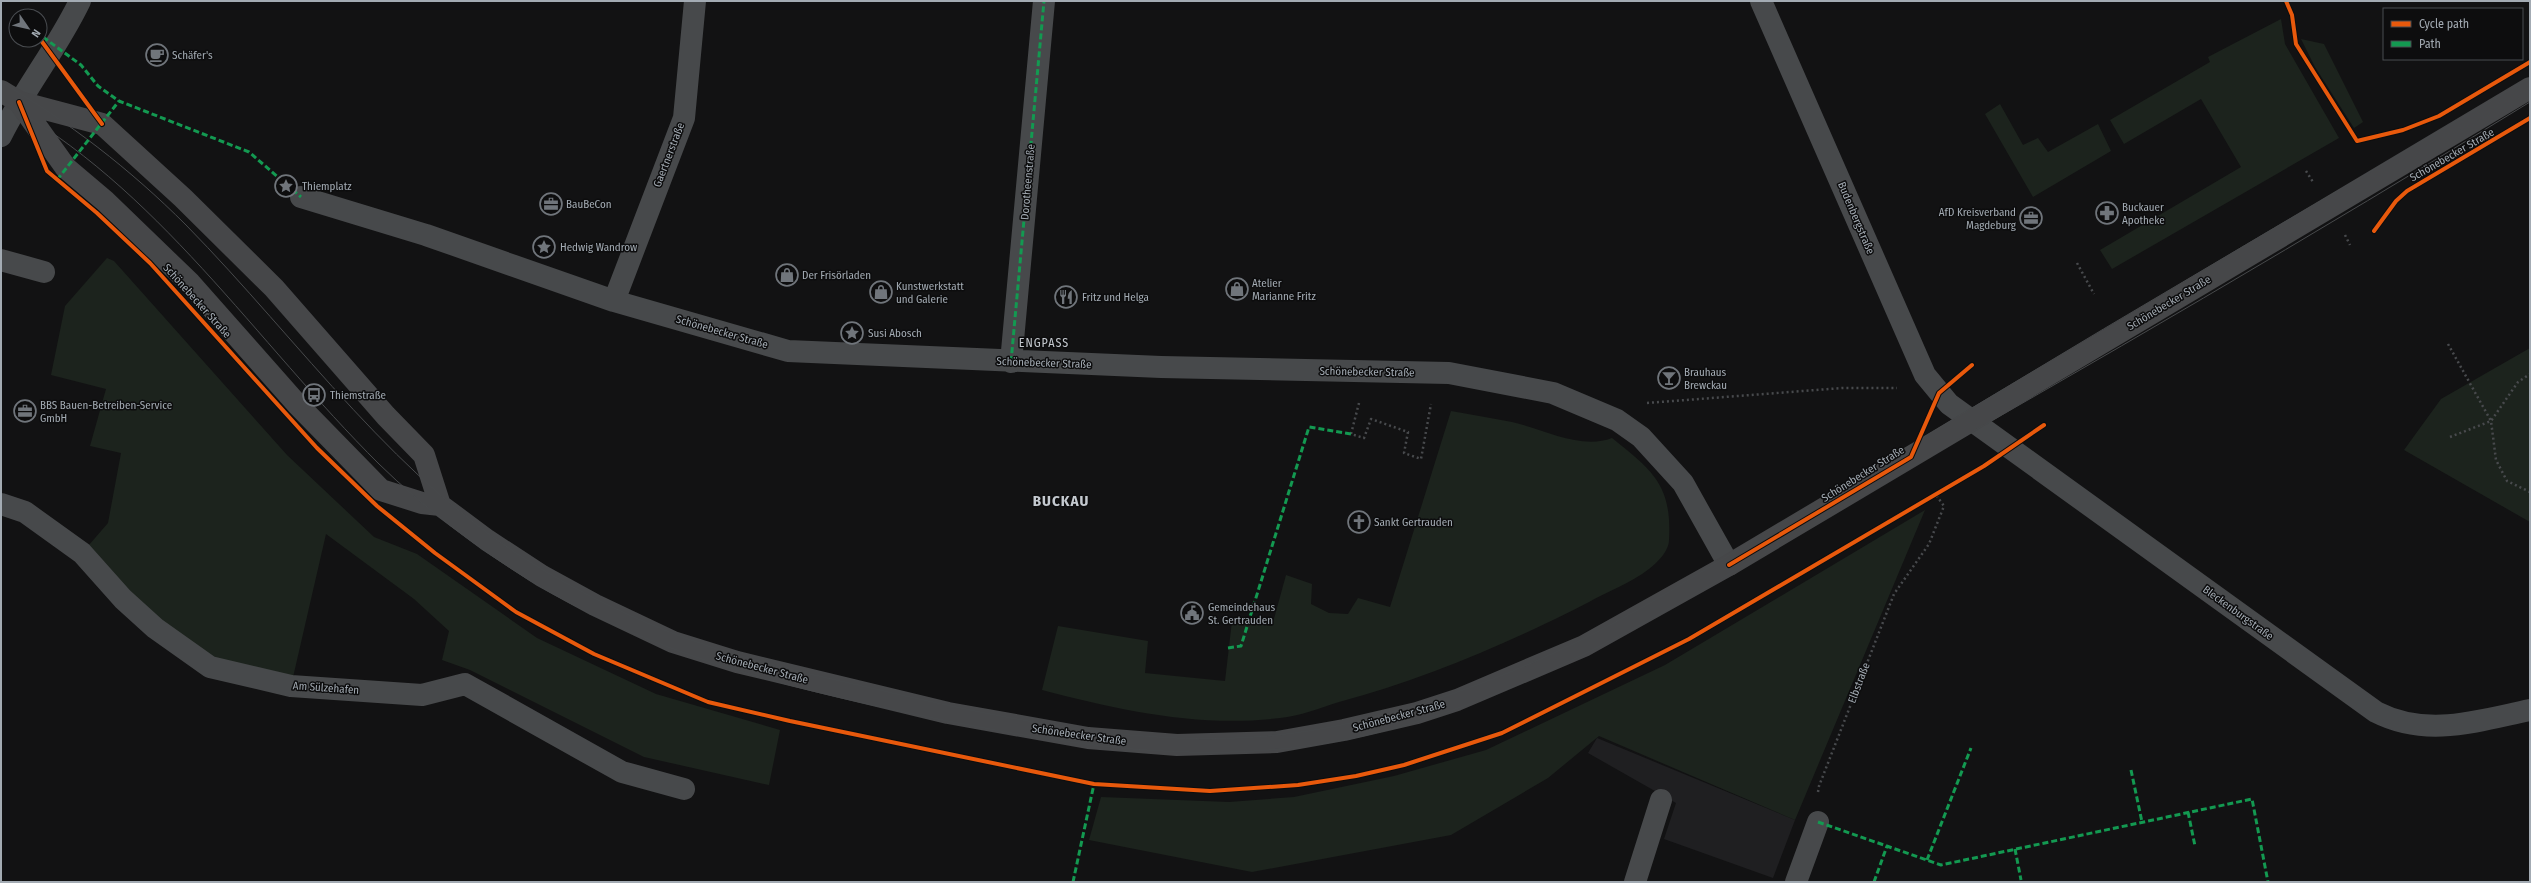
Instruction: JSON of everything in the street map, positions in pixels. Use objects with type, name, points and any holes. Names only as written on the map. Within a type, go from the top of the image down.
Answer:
[{"type":"main road","name":"Schönebecker Straße","points":[[10,97],[66,168],[105,201],[190,282],[297,404],[381,490],[422,503],[440,505],[487,540],[542,576],[595,605],[673,642],[737,662],[948,713],[1088,738],[1178,745],[1277,742],[1329,733],[1417,713],[1478,691],[1584,646],[1730,565],[2530,88]]},
{"type":"main road","points":[[10,97],[102,124],[184,198],[274,288],[386,416],[424,455],[440,505]]},
{"type":"street","points":[[1,136],[10,97],[63,36],[80,1]]},
{"type":"street","name":"Gaertnerstraße","points":[[614,301],[684,118],[695,1]]},
{"type":"street","name":"Dorotheenstraße","points":[[1011,362],[1044,1]]},
{"type":"street","name":"Budenbergstraße","points":[[1761,1],[1925,374],[1949,404],[1972,420]]},
{"type":"street","name":"Schönebecker Straße","points":[[301,197],[426,235],[614,301],[788,351],[1011,362],[1449,373],[1553,394],[1616,420],[1641,437],[1683,483],[1730,565]]},
{"type":"street","points":[[1,260],[44,272]]},
{"type":"street","name":"Bleckenburgstraße","points":[[1972,420],[2376,712],[2405,724],[2425,726],[2476,721],[2530,710]]},
{"type":"street","name":"Am Sülzehafen","points":[[1,504],[25,512],[82,553],[139,613],[210,667],[291,686],[422,695],[465,684],[622,772],[684,789]]},
{"type":"street","points":[[1635,882],[1661,800]]},
{"type":"street","points":[[1796,882],[1818,822]]},
{"type":"path","points":[[2077,263],[2094,294]]},
{"type":"path","points":[[2448,344],[2491,421],[2496,460],[2507,481],[2530,492]]},
{"type":"path","points":[[2450,437],[2491,421],[2518,382],[2530,374]]},
{"type":"path","points":[[1616,420],[1650,401],[1842,388],[1899,388]]},
{"type":"path","points":[[1357,417],[1351,434],[1364,438],[1371,419],[1387,426],[1408,432],[1404,453],[1422,459],[1426,433]]},
{"type":"shaded area","points":[[2281,19],[2285,44],[2339,138],[2112,269],[2100,250],[2241,167],[2201,99],[2124,144],[2110,120],[2210,62],[2208,57]]},
{"type":"shaded area","points":[[2301,39],[2324,44],[2363,122],[2354,128],[2315,67]]},
{"type":"shaded area","points":[[2000,104],[2023,145],[2038,138],[2048,152],[2098,124],[2111,151],[2033,197],[1985,114]]},
{"type":"shaded area","points":[[107,258],[114,261],[287,455],[374,537],[417,554],[537,638],[656,694],[780,730],[769,785],[644,757],[470,670],[442,660],[449,631],[414,599],[326,534],[291,686],[210,667],[82,553],[108,523],[121,453],[90,446],[106,389],[51,375],[65,306]]},
{"type":"shaded area","points":[[2530,348],[2530,522],[2404,450],[2441,399]]},
{"type":"shaded area","points":[[1451,411],[1512,422],[1575,440],[1588,442],[1612,438],[1649,470],[1663,492],[1669,521],[1669,540],[1665,552],[1659,560],[1635,579],[1497,646],[1435,671],[1371,693],[1295,716],[1220,721],[1190,719],[1130,710],[1042,690],[1058,626],[1148,641],[1145,673],[1225,681],[1232,621],[1272,626],[1286,575],[1312,584],[1311,604],[1329,613],[1348,614],[1358,598],[1390,607]]},
{"type":"shaded area","points":[[1925,510],[1795,820],[1599,736],[1548,778],[1451,835],[1252,872],[1089,840],[1101,797],[1229,802],[1294,797],[1394,776],[1486,750],[1665,665]]},
{"type":"shaded area","points":[[1597,738],[1795,820],[1773,878],[1664,839],[1676,803],[1588,753]]},
{"type":"tram line","points":[[1,82],[51,113],[75,130],[121,166],[165,204],[229,270],[353,410],[396,454],[442,496],[490,535],[543,570],[578,590],[651,624],[714,648],[793,670],[901,695],[1009,718],[1063,727],[1117,734],[1172,738],[1227,738],[1281,735],[1336,726],[1411,707],[1447,696],[1484,682],[1555,653],[1589,636],[1671,591],[2103,329],[2530,78]]},
{"type":"tram line","points":[[1,101],[57,136],[109,177],[157,221],[202,269],[334,417],[379,464],[414,496],[451,526],[490,554],[529,580],[574,605],[667,647],[716,664],[764,678],[864,703],[970,725],[1082,744],[1194,752],[1250,751],[1306,746],[1363,736],[1432,717],[1499,692],[1564,664],[1628,632],[1690,597],[1874,488],[2039,394],[2286,250],[2530,102]]},
{"type":"marked path","points":[[1011,362],[1044,1]]},
{"type":"marked path","points":[[48,41],[81,65],[98,86],[119,101],[249,152],[301,197]]},
{"type":"marked path","points":[[57,180],[119,101]]},
{"type":"marked path","points":[[1228,648],[1241,646],[1309,427],[1351,434]]},
{"type":"marked path","points":[[1927,860],[1971,748]]},
{"type":"marked path","points":[[2131,770],[2142,822]]},
{"type":"marked path","points":[[1073,882],[1094,784]]},
{"type":"marked path","points":[[1818,822],[1941,865],[2252,799],[2268,882]]},
{"type":"marked path","points":[[2188,812],[2195,846]]},
{"type":"marked path","points":[[1874,882],[1887,846]]},
{"type":"marked path","points":[[2015,849],[2021,880]]},
{"type":"cycle path","points":[[2286,1],[2292,15],[2296,44],[2357,141],[2403,130],[2439,116],[2530,62]]},
{"type":"cycle path","points":[[47,48],[102,124]]},
{"type":"cycle path","points":[[19,102],[47,171],[97,213],[150,263],[317,448],[377,506],[435,553],[516,612],[594,654],[708,702],[790,721],[1094,784],[1210,791],[1298,785],[1356,776],[1404,765],[1502,733],[1689,639],[1984,466],[2044,425]]},
{"type":"cycle path","points":[[2374,231],[2396,201],[2407,191],[2530,118]]},
{"type":"cycle path","points":[[1729,565],[1911,457],[1939,393],[1972,365]]},
{"type":"place","name":"Schäfer's","points":[[157,55]]},
{"type":"place","name":"Thiemplatz","points":[[286,186]]},
{"type":"place","name":"BauBeCon","points":[[551,204]]},
{"type":"place","name":"Buckauer Apotheke","points":[[2107,213]]},
{"type":"place","name":"AfD Kreisverband Magdeburg","points":[[2031,218]]},
{"type":"place","name":"Hedwig Wandrow","points":[[544,247]]},
{"type":"place","name":"Der Frisörladen","points":[[787,275]]},
{"type":"place","name":"Atelier Marianne Fritz","points":[[1237,289]]},
{"type":"place","name":"Kunstwerkstatt und Galerie","points":[[881,292]]},
{"type":"place","name":"Fritz und Helga","points":[[1066,297]]},
{"type":"place","name":"Susi Abosch","points":[[852,333]]},
{"type":"place","name":"Brauhaus Brewckau","points":[[1669,378]]},
{"type":"place","name":"Thiemstraße","points":[[314,395]]},
{"type":"place","name":"BBS Bauen-Betreiben-Service GmbH","points":[[25,411]]},
{"type":"place","name":"Sankt Gertrauden","points":[[1359,522]]},
{"type":"place","name":"Gemeindehaus St. Gertrauden","points":[[1192,613]]},
{"type":"district","name":"ENGPASS","points":[[1044,343]]},
{"type":"district","name":"BUCKAU","points":[[1061,501]]}]
